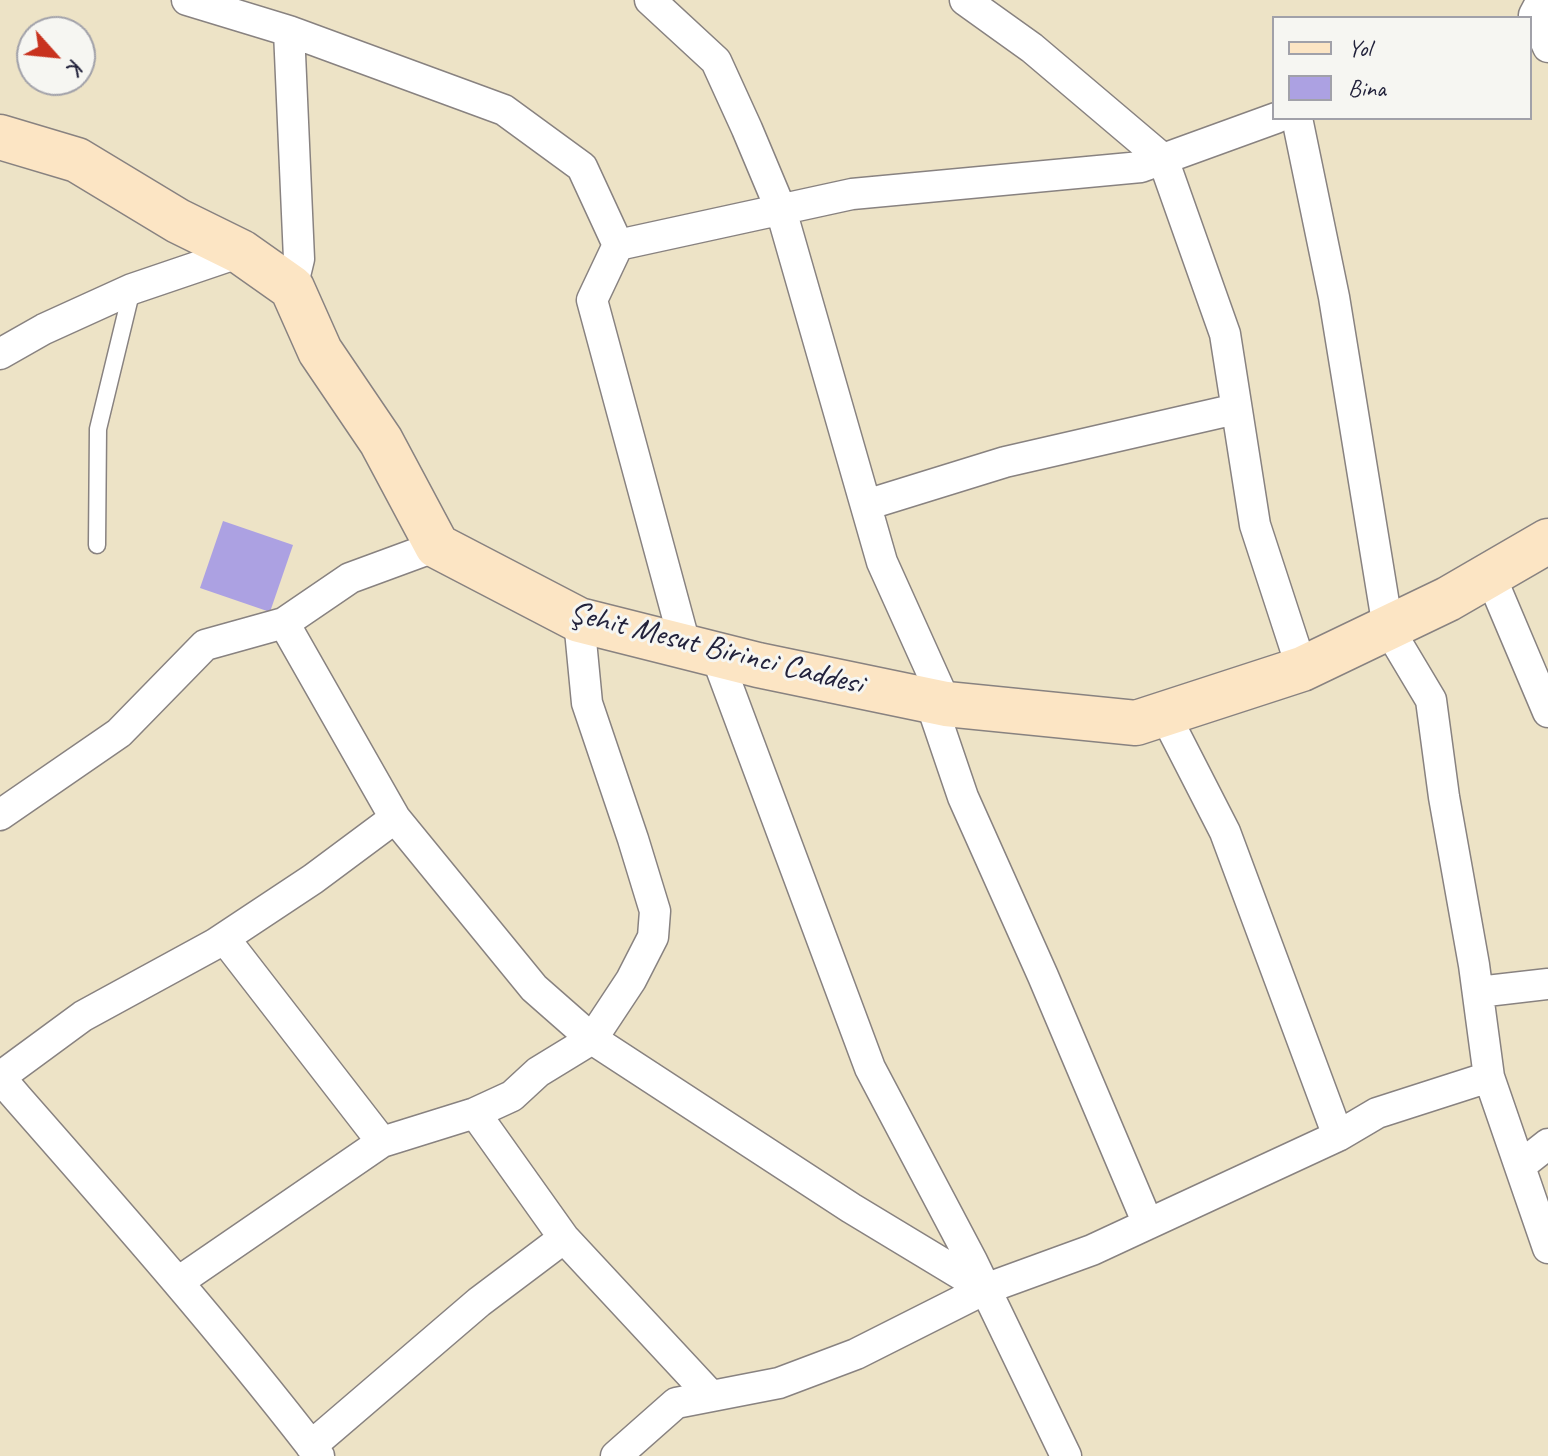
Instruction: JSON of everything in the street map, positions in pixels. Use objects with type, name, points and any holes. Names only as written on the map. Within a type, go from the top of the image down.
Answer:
[{"type":"main road","points":[[0,137],[77,160],[178,221],[241,252],[292,288],[320,351],[381,441],[437,546]]},
{"type":"main road","name":"Şehit Mesut Birinci Caddesi","points":[[437,546],[579,620],[701,652],[938,702],[1136,723],[1302,669],[1448,599],[1548,541]]},
{"type":"street","points":[[187,0],[289,31],[504,110],[582,167],[618,245]]},
{"type":"street","points":[[650,0],[716,61],[781,210],[882,562],[938,702],[963,797],[1148,1224]]},
{"type":"street","points":[[965,0],[1032,48],[1163,159],[1225,334],[1255,525],[1302,669]]},
{"type":"street","points":[[1530,8],[1548,47]]},
{"type":"street","points":[[289,31],[299,259],[292,288]]},
{"type":"street","points":[[618,245],[852,194],[1141,167],[1272,119]]},
{"type":"street","points":[[1297,120],[1334,297],[1388,628],[1431,700],[1489,1077],[1548,1248]]},
{"type":"street","points":[[618,245],[592,300],[701,652],[870,1068],[985,1289],[1066,1456]]},
{"type":"street","points":[[0,354],[44,329],[132,289],[241,252]]},
{"type":"street","points":[[866,505],[1005,462],[1236,409]]},
{"type":"street","points":[[0,815],[119,733],[205,645],[284,623],[350,578],[437,546]]},
{"type":"street","points":[[1490,575],[1548,712]]},
{"type":"street","points":[[178,1282],[382,1142],[475,1113],[512,1096],[538,1072],[592,1039],[631,980],[653,937],[655,911],[587,703],[579,620]]},
{"type":"street","points":[[284,623],[395,818],[534,988],[592,1039],[851,1208],[985,1289]]},
{"type":"street","points":[[1164,713],[1225,832],[1338,1136]]},
{"type":"street","points":[[395,818],[313,879],[224,938],[83,1016],[0,1078],[178,1282],[315,1451],[479,1302],[564,1238]]},
{"type":"street","points":[[224,938],[382,1142]]},
{"type":"street","points":[[1478,992],[1548,984]]},
{"type":"street","points":[[616,1456],[676,1403],[779,1383],[856,1354],[985,1289],[1092,1250],[1338,1136],[1377,1113],[1489,1077]]},
{"type":"street","points":[[475,1113],[564,1238],[711,1396]]},
{"type":"street","points":[[1520,1166],[1548,1144]]},
{"type":"lane","points":[[97,545],[98,429],[132,289]]},
{"type":"building","points":[[223,521],[293,545],[270,612],[200,588]]}]
